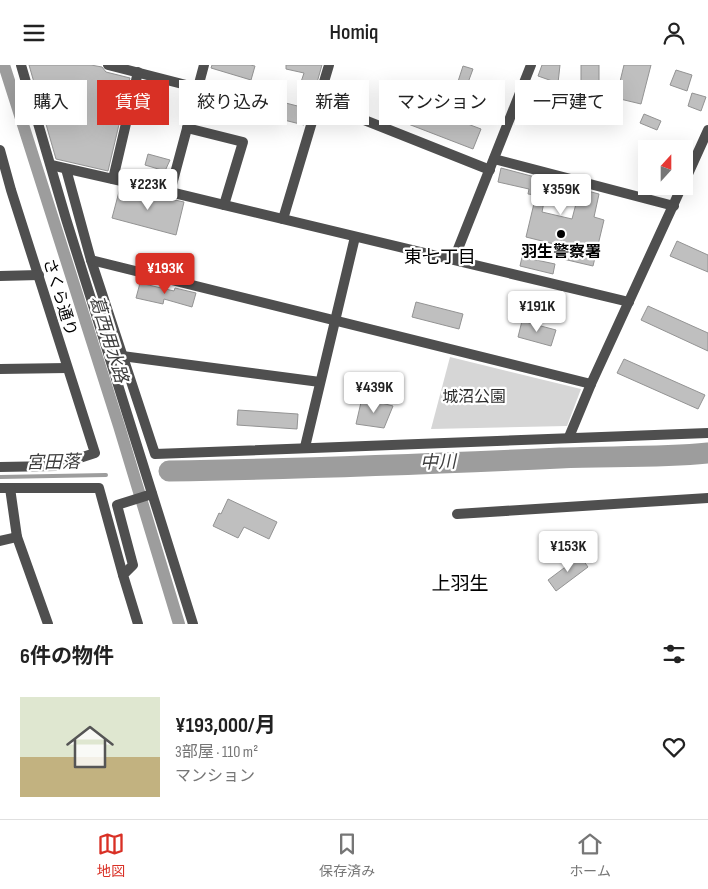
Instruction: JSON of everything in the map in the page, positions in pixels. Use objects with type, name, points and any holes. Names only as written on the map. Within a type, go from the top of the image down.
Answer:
[{"type":"street","points":[[21,65],[193,624]]},
{"type":"street","points":[[200,80],[204,65]]},
{"type":"street","points":[[325,80],[329,65]]},
{"type":"street","points":[[454,259],[531,65]]},
{"type":"street","points":[[112,66],[179,83]]},
{"type":"street","points":[[113,179],[138,73]]},
{"type":"street","points":[[369,122],[490,170]]},
{"type":"street","points":[[283,219],[311,125]]},
{"type":"street","points":[[170,192],[187,127],[244,142],[224,205]]},
{"type":"street","points":[[693,166],[706,141],[708,129]]},
{"type":"street","name":"さくら通り","points":[[0,150],[5,190],[39,275],[95,453],[56,466],[0,467]]},
{"type":"street","points":[[494,159],[674,206]]},
{"type":"street","points":[[51,165],[629,301]]},
{"type":"street","points":[[66,169],[91,260],[155,454],[708,433]]},
{"type":"street","points":[[569,437],[591,384],[679,195]]},
{"type":"street","points":[[305,447],[355,237]]},
{"type":"street","points":[[91,260],[591,384]]},
{"type":"street","points":[[0,276],[39,275]]},
{"type":"street","points":[[122,356],[320,382]]},
{"type":"street","points":[[0,369],[67,368]]},
{"type":"street","points":[[44,623],[17,537],[5,488],[99,488],[138,624]]},
{"type":"street","points":[[123,575],[133,565],[117,505],[152,495]]},
{"type":"street","points":[[457,514],[708,498]]},
{"type":"street","points":[[0,541],[17,537]]},
{"type":"green space","name":"城沼公園","points":[[450,357],[581,389],[567,426],[431,429]]},
{"type":"building","points":[[29,65],[91,65],[102,67],[106,72],[130,78],[130,80],[97,80],[97,125],[119,125],[108,171],[56,159],[46,125],[87,125],[87,80],[33,80]]},
{"type":"building","points":[[212,65],[255,66],[251,80],[211,68]]},
{"type":"building","points":[[286,65],[322,65],[318,80],[302,80],[304,73],[286,69]]},
{"type":"building","points":[[542,65],[560,65],[558,80],[549,80],[538,76]]},
{"type":"building","points":[[581,65],[599,65],[599,80],[581,80]]},
{"type":"building","points":[[624,65],[651,65],[641,104],[623,100],[623,80],[620,80]]},
{"type":"building","points":[[463,66],[473,69],[469,80],[458,80]]},
{"type":"building","points":[[676,70],[692,75],[687,91],[670,85]]},
{"type":"building","points":[[692,93],[706,97],[701,111],[688,106]]},
{"type":"building","points":[[287,103],[297,106],[297,123],[287,121]]},
{"type":"building","points":[[644,114],[661,121],[657,130],[640,123]]},
{"type":"building","points":[[411,125],[470,125],[481,129],[473,149]]},
{"type":"building","points":[[148,154],[170,160],[165,171],[145,165]]},
{"type":"building","points":[[501,168],[599,194],[594,217],[604,220],[593,266],[563,259],[566,247],[526,237],[536,195],[528,194],[529,189],[498,182]],"holes":[[[546,192],[577,200],[572,219],[542,212]]]},
{"type":"building","points":[[120,188],[184,202],[176,235],[112,218]]},
{"type":"building","points":[[677,241],[708,255],[708,272],[670,256]]},
{"type":"building","points":[[522,257],[555,264],[553,274],[520,266]]},
{"type":"building","points":[[140,283],[174,291],[175,288],[196,293],[192,307],[164,299],[163,304],[136,298]]},
{"type":"building","points":[[416,302],[463,314],[459,329],[412,317]]},
{"type":"building","points":[[648,306],[708,333],[708,351],[641,320]]},
{"type":"building","points":[[522,321],[556,330],[551,346],[518,337]]},
{"type":"building","points":[[624,359],[705,395],[698,409],[617,373]]},
{"type":"building","points":[[362,398],[393,406],[384,428],[356,424]]},
{"type":"building","points":[[238,410],[298,414],[297,429],[237,425]]},
{"type":"building","points":[[228,499],[277,522],[269,539],[244,527],[238,538],[213,526]]},
{"type":"building","points":[[580,556],[588,567],[556,591],[548,580]]},
{"type":"waterway","name":"葛西用水路","points":[[4,65],[119,426],[179,624]]},
{"type":"waterway","name":"中川","points":[[169,471],[671,456],[708,453]]},
{"type":"waterway","name":"宮田落","points":[[0,477],[106,475]]},
{"type":"place","name":"羽生警察署","points":[[561,234]]},
{"type":"district","name":"東七丁目","points":[[440,257]]},
{"type":"district","name":"上羽生","points":[[460,583]]}]
